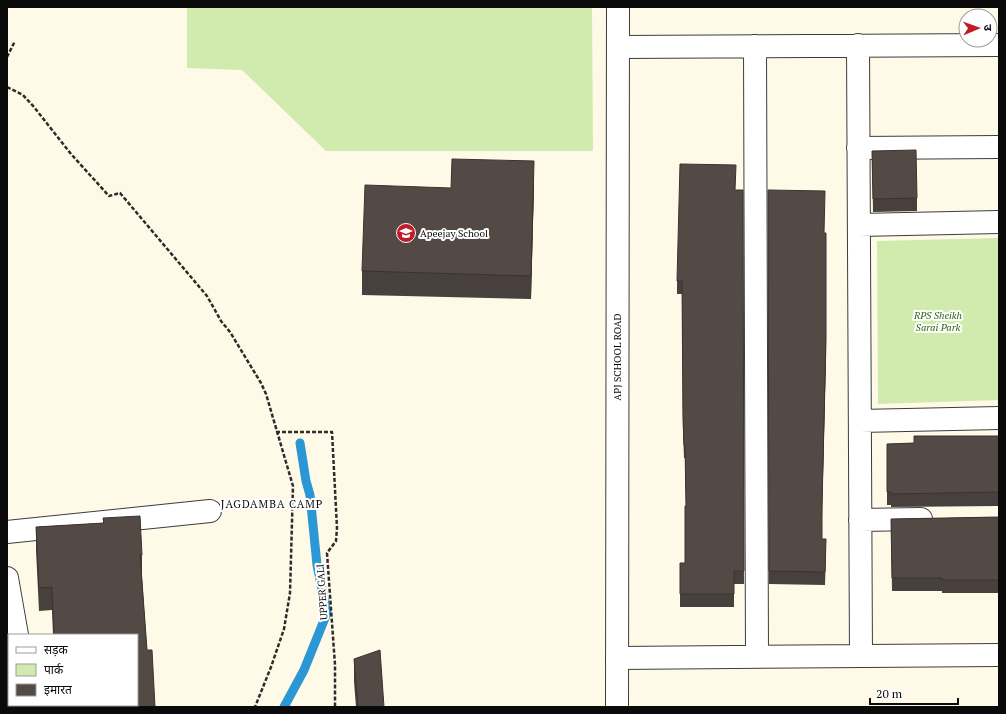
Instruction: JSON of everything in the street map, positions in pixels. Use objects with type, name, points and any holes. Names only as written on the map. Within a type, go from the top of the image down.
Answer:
[{"type":"street","name":"APJ SCHOOL ROAD","points":[[617,707],[618,7]]},
{"type":"street","points":[[618,47],[999,44]]},
{"type":"street","points":[[858,45],[861,656]]},
{"type":"street","points":[[755,46],[757,657]]},
{"type":"street","points":[[858,148],[999,147]]},
{"type":"street","points":[[859,225],[999,222]]},
{"type":"street","points":[[860,421],[999,418]]},
{"type":"street","points":[[7,532],[210,511]]},
{"type":"street","points":[[860,520],[937,519]]},
{"type":"street","points":[[7,578],[17,634]]},
{"type":"street","points":[[617,658],[999,655]]},
{"type":"path","points":[[7,57],[15,41]]},
{"type":"path","points":[[7,87],[23,95],[71,154],[110,196],[120,193],[207,296],[221,321],[230,332],[261,383],[266,394],[293,486],[290,593],[284,629],[255,707]]},
{"type":"path","name":"UPPER GALI","points":[[276,432],[332,432],[337,528],[336,540],[327,553],[335,666],[335,707]]},
{"type":"green space","points":[[187,7],[592,7],[593,151],[326,151],[242,70],[187,68]]},
{"type":"green space","name":"RPS Sheikh Sarai Park","points":[[999,238],[999,400],[878,404],[877,241]]},
{"type":"building","points":[[916,150],[917,198],[873,199],[872,151]]},
{"type":"building","points":[[452,159],[534,161],[531,276],[362,271],[365,185],[451,188]]},
{"type":"building","points":[[680,164],[736,165],[735,190],[743,190],[744,571],[734,571],[734,594],[680,594],[680,563],[685,563],[686,506],[683,418],[682,281],[677,281]]},
{"type":"building","points":[[768,190],[825,191],[824,233],[826,233],[826,339],[822,539],[826,539],[825,572],[769,571]]},
{"type":"building","points":[[914,436],[999,436],[999,492],[891,494],[891,492],[887,492],[887,444],[914,443]]},
{"type":"building","points":[[140,516],[142,555],[140,555],[147,650],[152,650],[155,707],[74,707],[138,706],[138,634],[54,634],[52,587],[39,588],[36,527],[104,523],[103,518]]},
{"type":"building","points":[[999,517],[999,580],[892,578],[891,519]]},
{"type":"building","points":[[380,650],[384,707],[358,707],[354,659]]},
{"type":"waterway","points":[[284,707],[304,670],[327,613],[317,565],[310,495],[306,481],[300,443]]},
{"type":"place","name":"Apeejay School","points":[[406,233]]},
{"type":"district","name":"JAGDAMBA CAMP","points":[[272,504]]}]
